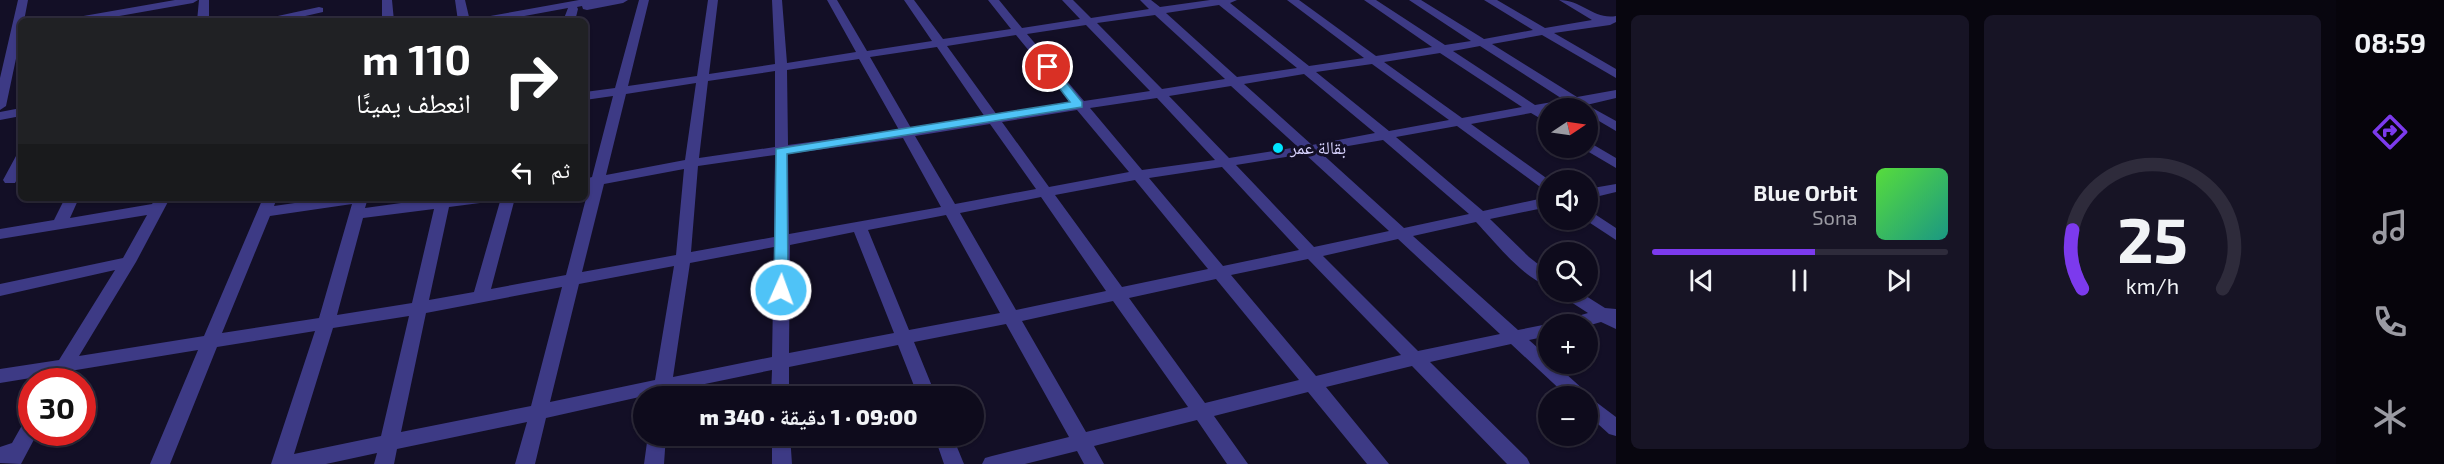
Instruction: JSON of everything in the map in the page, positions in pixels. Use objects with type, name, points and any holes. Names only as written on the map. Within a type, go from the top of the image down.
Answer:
[{"type":"street","points":[[21,18],[23,0]]},
{"type":"street","points":[[121,0],[121,16]]},
{"type":"street","points":[[101,18],[121,16],[193,0]]},
{"type":"street","points":[[203,18],[204,0]]},
{"type":"street","points":[[387,0],[388,18]]},
{"type":"street","points":[[460,0],[463,18]]},
{"type":"street","points":[[496,18],[597,0]]},
{"type":"street","points":[[524,18],[623,0]]},
{"type":"street","points":[[588,198],[591,182],[622,90],[644,0]]},
{"type":"street","points":[[663,386],[682,260],[691,163],[713,0]]},
{"type":"street","points":[[777,0],[781,67],[780,386]]},
{"type":"street","points":[[832,0],[1094,464]]},
{"type":"street","points":[[909,0],[1238,464]]},
{"type":"street","points":[[993,0],[1379,464]]},
{"type":"street","points":[[1067,0],[1159,92],[1310,252],[1520,464]]},
{"type":"street","points":[[1145,0],[1306,150],[1568,386]]},
{"type":"street","points":[[1292,0],[1538,179]]},
{"type":"street","points":[[1369,0],[1538,112]]},
{"type":"street","points":[[1414,0],[1569,98]]},
{"type":"street","points":[[1489,0],[1616,74]]},
{"type":"street","points":[[1564,0],[1616,28]]},
{"type":"street","points":[[588,96],[1227,1],[1304,69],[1482,216],[1519,257],[1538,272]]},
{"type":"street","points":[[570,18],[573,9]]},
{"type":"street","points":[[282,18],[320,10]]},
{"type":"street","points":[[591,182],[691,163],[907,133],[1078,104],[1480,43],[1616,19]]},
{"type":"street","points":[[0,34],[18,31]]},
{"type":"street","points":[[0,106],[18,35]]},
{"type":"street","points":[[1598,100],[1616,94]]},
{"type":"street","points":[[0,111],[18,108]]},
{"type":"street","points":[[0,376],[419,308],[573,278],[950,212],[1138,175],[1306,150],[1538,109]]},
{"type":"street","points":[[0,116],[18,113]]},
{"type":"street","points":[[1598,116],[1616,127]]},
{"type":"street","points":[[1598,152],[1616,164]]},
{"type":"street","points":[[10,180],[18,165]]},
{"type":"street","points":[[1598,192],[1616,188]]},
{"type":"street","points":[[60,223],[71,201]]},
{"type":"street","points":[[160,464],[267,205],[443,201],[384,464]]},
{"type":"street","points":[[481,296],[507,201]]},
{"type":"street","points":[[525,464],[573,278],[587,201]]},
{"type":"street","points":[[0,234],[160,203]]},
{"type":"street","points":[[62,368],[128,262],[160,203]]},
{"type":"street","points":[[281,464],[326,324],[359,203]]},
{"type":"street","points":[[682,386],[779,362],[1011,317],[1538,204]]},
{"type":"street","points":[[1598,222],[1616,235]]},
{"type":"street","points":[[860,228],[923,386]]},
{"type":"street","points":[[0,290],[128,262]]},
{"type":"street","points":[[1586,302],[1612,316]]},
{"type":"street","points":[[992,464],[1416,358],[1538,332]]},
{"type":"street","points":[[286,464],[538,412],[633,396]]},
{"type":"street","points":[[1598,412],[1616,428]]},
{"type":"street","points":[[654,464],[656,446]]},
{"type":"street","points":[[781,446],[782,464]]},
{"type":"street","points":[[947,446],[954,464]]},
{"type":"place","name":"بقالة عمر","points":[[1278,148]]},
{"type":"route","points":[[781,290],[781,151],[1078,104],[1048,67]]}]
